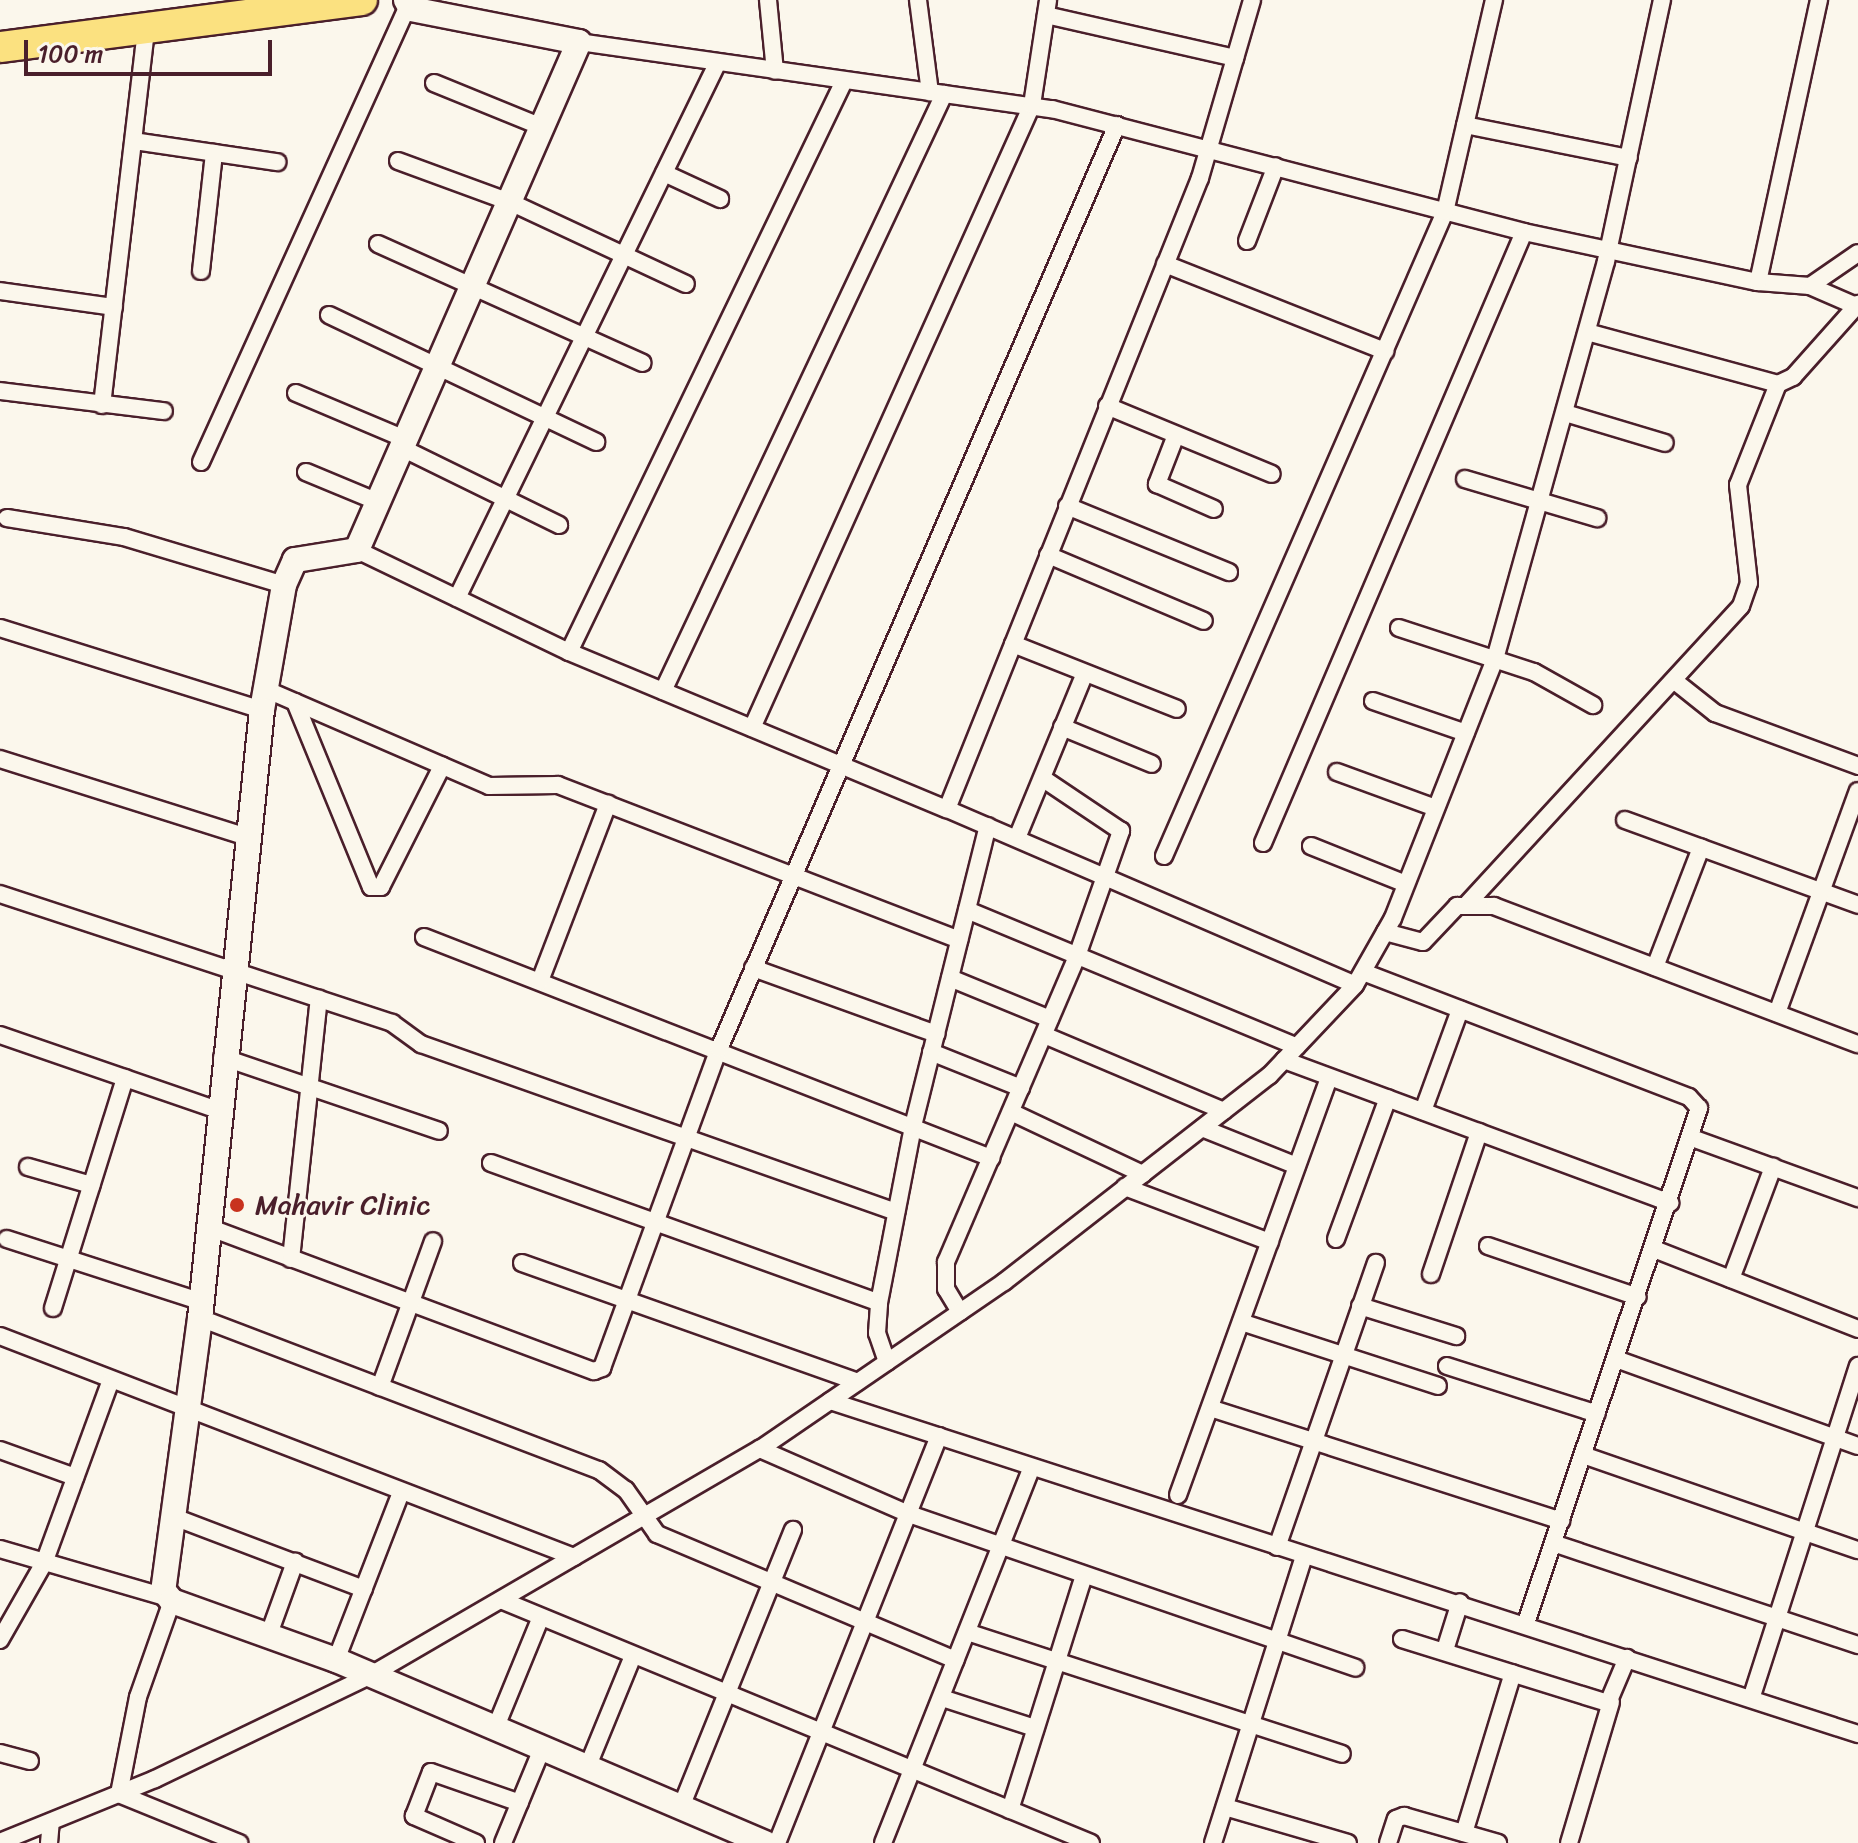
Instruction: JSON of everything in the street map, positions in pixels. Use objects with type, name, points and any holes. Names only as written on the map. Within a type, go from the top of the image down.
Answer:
[{"type":"highway","points":[[0,32],[249,0]]},
{"type":"highway","points":[[0,47],[146,32],[362,0]]},
{"type":"street","points":[[768,0],[775,71]]},
{"type":"street","points":[[663,691],[937,93],[918,0]]},
{"type":"street","points":[[947,809],[1210,147],[1252,0]]},
{"type":"street","points":[[1164,856],[1445,212],[1494,0]]},
{"type":"street","points":[[0,1842],[119,1794],[371,1675],[760,1449],[960,1312],[1224,1111],[1284,1060],[1359,979],[1385,932],[1406,884],[1495,659],[1609,251],[1662,0]]},
{"type":"street","points":[[1758,282],[1819,0]]},
{"type":"street","points":[[201,462],[407,4],[579,42],[1032,105],[1210,147],[1524,232],[1758,282],[1810,286],[1857,305],[1793,377],[1778,384],[1587,332]]},
{"type":"street","points":[[752,728],[1032,105],[1047,7],[1235,58]]},
{"type":"street","points":[[102,405],[146,32]]},
{"type":"street","points":[[357,550],[579,42]]},
{"type":"street","points":[[457,598],[718,62]]},
{"type":"street","points":[[569,652],[844,81]]},
{"type":"street","points":[[434,83],[542,127]]},
{"type":"street","points":[[208,1227],[599,1372],[719,1049],[839,764],[1117,125]]},
{"type":"street","points":[[1465,125],[1629,158]]},
{"type":"street","points":[[134,141],[277,162]]},
{"type":"street","points":[[201,271],[214,153]]},
{"type":"street","points":[[398,161],[510,202],[686,284]]},
{"type":"street","points":[[1247,241],[1276,166]]},
{"type":"street","points":[[664,173],[720,199]]},
{"type":"street","points":[[1263,843],[1524,232]]},
{"type":"street","points":[[378,244],[473,283],[643,363]]},
{"type":"street","points":[[1810,286],[1858,253]]},
{"type":"street","points":[[1165,264],[1385,351]]},
{"type":"street","points":[[0,291],[114,307]]},
{"type":"street","points":[[329,315],[438,362],[596,442]]},
{"type":"street","points":[[1385,932],[1423,942],[1468,903],[1676,682],[1747,596],[1738,485],[1778,384]]},
{"type":"street","points":[[0,391],[164,411]]},
{"type":"street","points":[[296,393],[403,443],[559,525]]},
{"type":"street","points":[[1107,406],[1272,474]]},
{"type":"street","points":[[1565,413],[1665,443]]},
{"type":"street","points":[[1176,435],[1157,484],[1214,509]]},
{"type":"street","points":[[306,472],[378,502]]},
{"type":"street","points":[[1465,479],[1597,518]]},
{"type":"street","points":[[1067,506],[1229,572]]},
{"type":"street","points":[[7,518],[124,537],[284,585]]},
{"type":"street","points":[[119,1794],[138,1697],[168,1599],[185,1409],[201,1310],[231,971],[264,700],[284,585],[295,560],[357,550],[569,652],[1106,878],[1359,979],[1460,1010],[1689,1097],[1699,1108],[1692,1138],[1526,1623]]},
{"type":"street","points":[[1048,555],[1204,621]]},
{"type":"street","points":[[0,628],[264,700],[295,702],[496,788],[549,782],[959,940]]},
{"type":"street","points":[[1399,628],[1495,659],[1593,705]]},
{"type":"street","points":[[1013,644],[1177,709]]},
{"type":"street","points":[[1017,838],[1085,673]]},
{"type":"street","points":[[1676,682],[1715,713],[1858,766]]},
{"type":"street","points":[[1373,701],[1466,733]]},
{"type":"street","points":[[295,702],[371,887],[381,887],[442,766]]},
{"type":"street","points":[[1062,727],[1152,764]]},
{"type":"street","points":[[0,759],[247,837]]},
{"type":"street","points":[[1337,772],[1436,808]]},
{"type":"street","points":[[960,1312],[946,1289],[946,1262],[1077,956],[1106,878],[1120,825],[1042,778]]},
{"type":"street","points":[[1777,1013],[1858,791]]},
{"type":"street","points":[[540,981],[608,804]]},
{"type":"street","points":[[1625,820],[1858,905]]},
{"type":"street","points":[[887,1362],[877,1333],[879,1303],[896,1212],[913,1126],[988,826]]},
{"type":"street","points":[[1311,846],[1406,884]]},
{"type":"street","points":[[1655,967],[1701,848]]},
{"type":"street","points":[[0,894],[392,1023],[421,1044],[896,1212]]},
{"type":"street","points":[[1468,903],[1655,967],[1858,1044]]},
{"type":"street","points":[[967,910],[1297,1047]]},
{"type":"street","points":[[424,937],[719,1049],[991,1158]]},
{"type":"street","points":[[753,968],[936,1034]]},
{"type":"street","points":[[950,978],[1050,1019]]},
{"type":"street","points":[[291,1259],[319,999]]},
{"type":"street","points":[[1423,1111],[1460,1010]]},
{"type":"street","points":[[0,1035],[218,1110]]},
{"type":"street","points":[[1044,1035],[1224,1111]]},
{"type":"street","points":[[931,1052],[1021,1088]]},
{"type":"street","points":[[222,1057],[439,1131]]},
{"type":"street","points":[[1284,1060],[1670,1203]]},
{"type":"street","points":[[1178,1495],[1329,1077]]},
{"type":"street","points":[[53,1308],[125,1078]]},
{"type":"street","points":[[1336,1239],[1388,1098]]},
{"type":"street","points":[[1011,1112],[1143,1174]]},
{"type":"street","points":[[1202,1128],[1297,1166]]},
{"type":"street","points":[[1431,1274],[1479,1132]]},
{"type":"street","points":[[1692,1138],[1858,1198]]},
{"type":"street","points":[[491,1163],[657,1219],[879,1303]]},
{"type":"street","points":[[28,1167],[91,1185]]},
{"type":"street","points":[[1731,1279],[1773,1167]]},
{"type":"street","points":[[1125,1187],[1270,1242]]},
{"type":"street","points":[[7,1239],[68,1258],[201,1310],[380,1387],[599,1470],[626,1490],[657,1534],[771,1585],[956,1660]]},
{"type":"street","points":[[380,1387],[433,1241]]},
{"type":"street","points":[[1488,1246],[1638,1297]]},
{"type":"street","points":[[1654,1249],[1858,1329]]},
{"type":"street","points":[[522,1263],[858,1382]]},
{"type":"street","points":[[1277,1547],[1341,1356],[1376,1263]]},
{"type":"street","points":[[1360,1306],[1456,1336]]},
{"type":"street","points":[[1241,1322],[1438,1386]]},
{"type":"street","points":[[0,1336],[574,1557]]},
{"type":"street","points":[[1616,1359],[1858,1446]]},
{"type":"street","points":[[1447,1366],[1597,1414]]},
{"type":"street","points":[[1751,1699],[1858,1366]]},
{"type":"street","points":[[0,1640],[44,1563],[111,1380]]},
{"type":"street","points":[[830,1401],[1304,1556],[1526,1623],[1858,1734]]},
{"type":"street","points":[[1210,1408],[1561,1521]]},
{"type":"street","points":[[0,1549],[168,1599],[269,1634],[765,1842],[820,1735],[939,1436]]},
{"type":"street","points":[[760,1449],[909,1514],[1355,1668]]},
{"type":"street","points":[[0,1450],[75,1477]]},
{"type":"street","points":[[1583,1455],[1858,1550]]},
{"type":"street","points":[[883,1843],[914,1772],[1032,1467]]},
{"type":"street","points":[[336,1660],[401,1492]]},
{"type":"street","points":[[174,1517],[364,1589]]},
{"type":"street","points":[[681,1807],[793,1530]]},
{"type":"street","points":[[1553,1543],[1858,1645]]},
{"type":"street","points":[[1213,1843],[1304,1556]]},
{"type":"street","points":[[269,1634],[295,1562]]},
{"type":"street","points":[[1010,1810],[1084,1575]]},
{"type":"street","points":[[501,1600],[820,1735],[1091,1843]]},
{"type":"street","points":[[1445,1650],[1460,1602]]},
{"type":"street","points":[[495,1729],[541,1617]]},
{"type":"street","points":[[967,1632],[1342,1754]]},
{"type":"street","points":[[1402,1639],[1611,1702]]},
{"type":"street","points":[[587,1768],[633,1656]]},
{"type":"street","points":[[1569,1843],[1627,1658]]},
{"type":"street","points":[[1464,1833],[1513,1673]]},
{"type":"street","points":[[942,1698],[1035,1728]]},
{"type":"street","points":[[503,1843],[542,1749]]},
{"type":"street","points":[[0,1753],[30,1761]]},
{"type":"street","points":[[476,1843],[414,1816],[431,1772],[520,1803]]},
{"type":"street","points":[[119,1794],[239,1843]]},
{"type":"street","points":[[1225,1807],[1348,1843]]},
{"type":"street","points":[[1388,1843],[1399,1816],[1492,1842]]},
{"type":"street","points":[[49,1843],[51,1822]]},
{"type":"place","name":"Mahavir Clinic","points":[[237,1205]]}]
